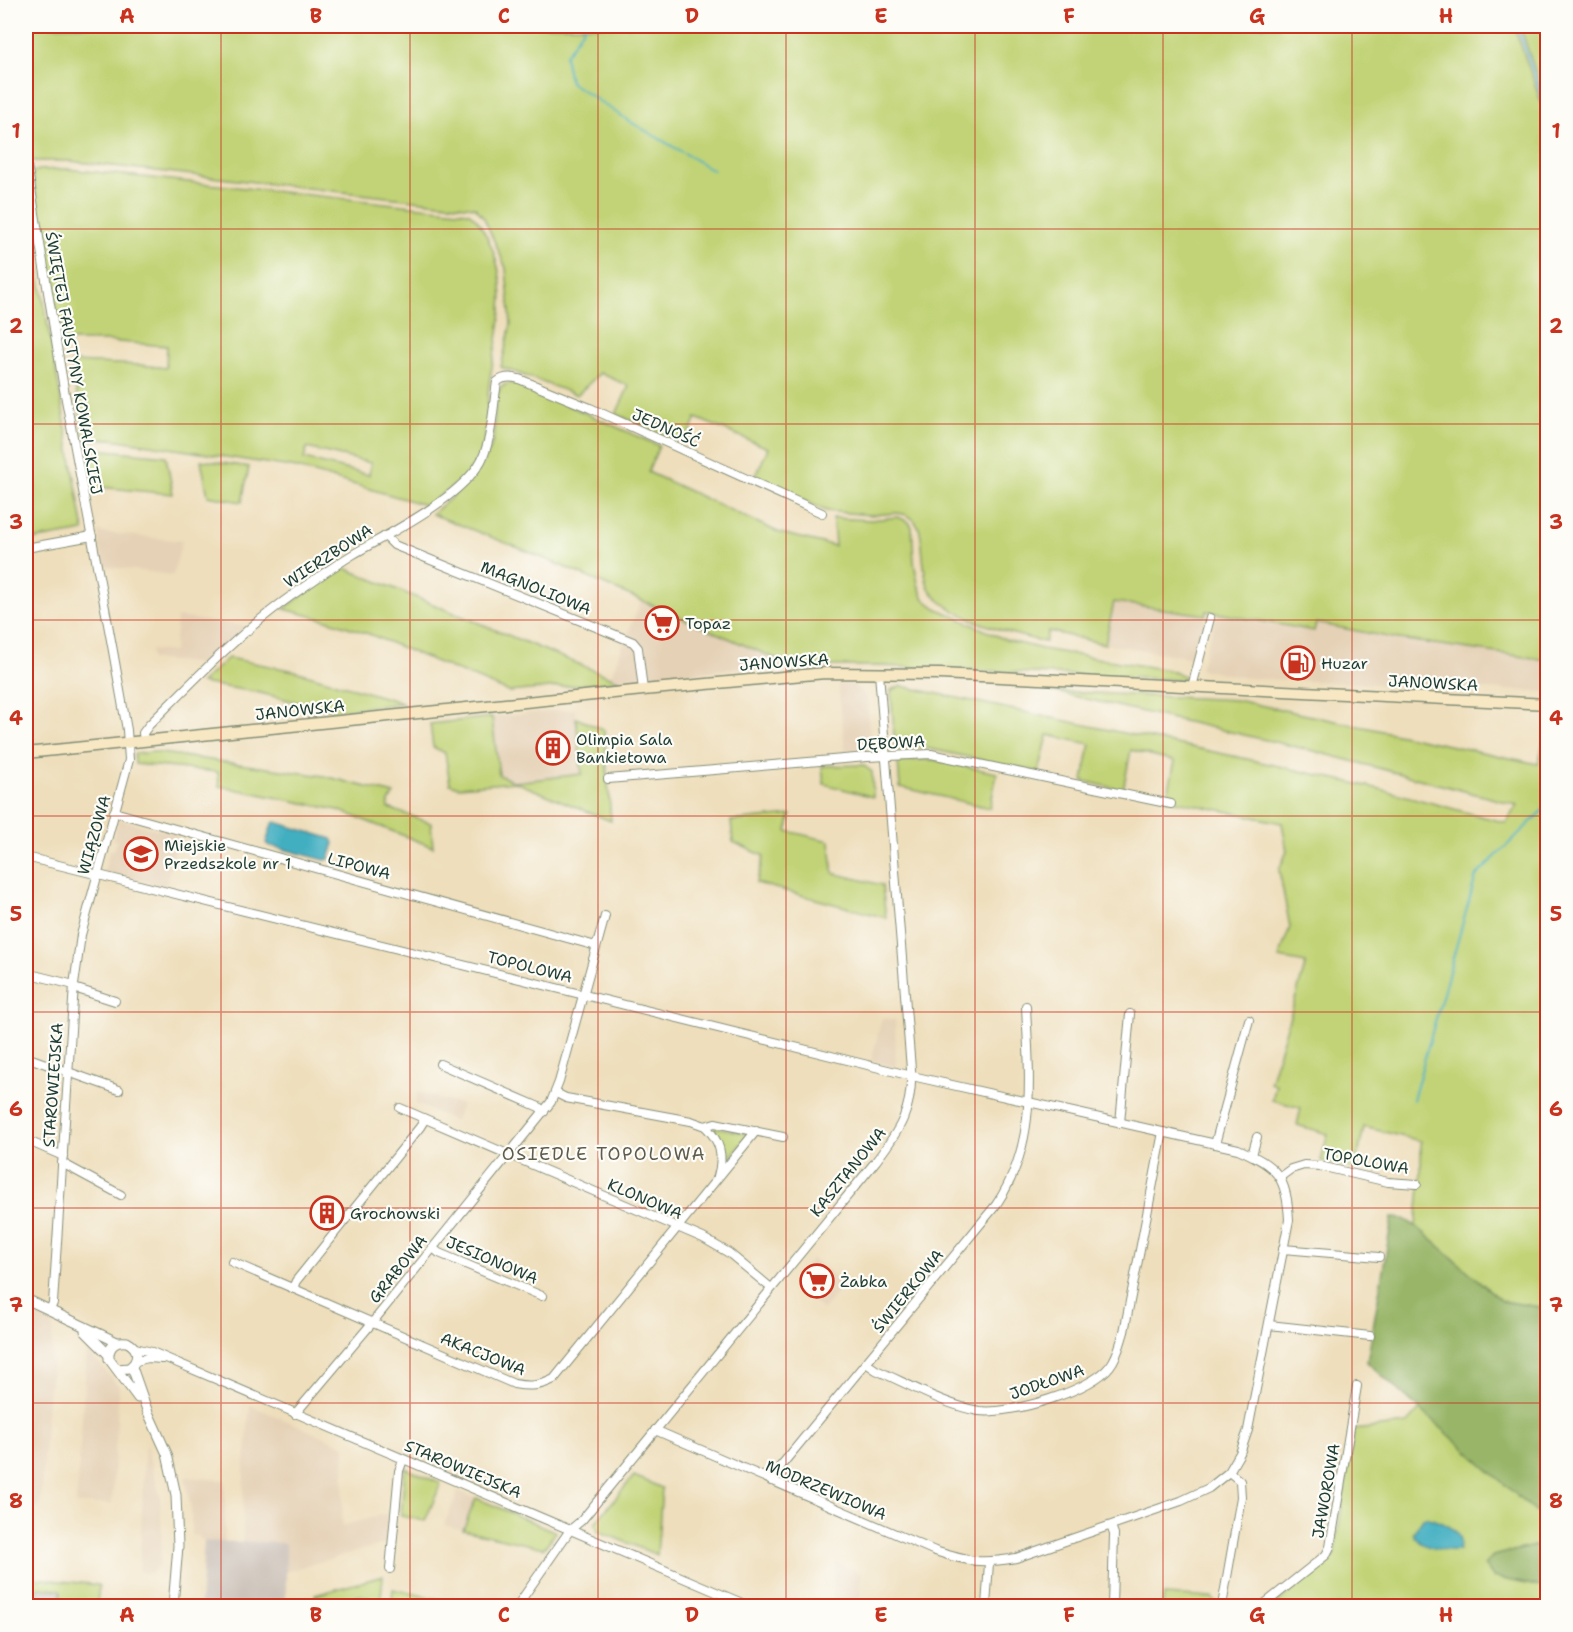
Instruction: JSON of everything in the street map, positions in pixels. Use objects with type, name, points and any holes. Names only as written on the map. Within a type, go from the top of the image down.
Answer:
[{"type":"main road","name":"JANOWSKA","points":[[26,753],[798,675],[879,673],[1548,704]]},
{"type":"street","name":"ŚWIĘTEJ FAUSTYNY KOWALSKIEJ","points":[[26,159],[30,194],[128,743]]},
{"type":"street","name":"JEDNOŚĆ","points":[[498,382],[514,378],[529,383],[822,513]]},
{"type":"street","name":"WIERZBOWA","points":[[144,741],[143,733],[148,725],[243,634],[289,597],[348,558],[430,509],[466,480],[483,458],[498,382]]},
{"type":"street","points":[[26,548],[92,536]]},
{"type":"street","name":"MAGNOLIOWA","points":[[386,536],[394,545],[633,642],[638,648],[642,690]]},
{"type":"street","points":[[1192,687],[1210,618]]},
{"type":"street","name":"KASZTANOWA","points":[[517,1606],[570,1530],[582,1520],[901,1126],[908,1107],[912,1076],[879,673]]},
{"type":"street","name":"WIĄZOWA","points":[[81,934],[129,760],[128,743]]},
{"type":"street","name":"DĘBOWA","points":[[608,779],[931,754],[1171,804]]},
{"type":"street","name":"LIPOWA","points":[[114,812],[596,946]]},
{"type":"street","name":"TOPOLOWA","points":[[26,857],[912,1076],[1238,1149],[1260,1158],[1280,1177],[1291,1169],[1312,1165],[1388,1182],[1417,1184]]},
{"type":"street","name":"GRABOWA","points":[[295,1414],[544,1112],[556,1093],[604,916]]},
{"type":"street","name":"STAROWIEJSKA","points":[[50,1310],[53,1303],[74,987],[81,934]]},
{"type":"street","points":[[26,973],[116,1001]]},
{"type":"street","points":[[1026,1006],[1029,1101]]},
{"type":"street","points":[[1120,1123],[1130,1014]]},
{"type":"street","points":[[1215,1144],[1249,1020]]},
{"type":"street","points":[[26,1057],[119,1090]]},
{"type":"street","points":[[440,1064],[539,1107],[544,1112]]},
{"type":"street","points":[[556,1093],[566,1098],[691,1121],[705,1126],[714,1135],[720,1147],[722,1163],[716,1180]]},
{"type":"street","name":"ŚWIERKOWA","points":[[771,1481],[774,1473],[1006,1190],[1017,1167],[1025,1140],[1029,1101]]},
{"type":"street","name":"KLONOWA","points":[[400,1108],[703,1238],[729,1253],[771,1288]]},
{"type":"street","points":[[293,1288],[296,1281],[425,1119]]},
{"type":"street","points":[[705,1126],[715,1123],[783,1137]]},
{"type":"street","name":"AKACJOWA","points":[[232,1262],[514,1384],[528,1387],[541,1386],[554,1379],[756,1131]]},
{"type":"street","name":"JODŁOWA","points":[[866,1363],[876,1370],[961,1407],[980,1411],[1018,1408],[1082,1387],[1095,1380],[1109,1367],[1117,1355],[1163,1132]]},
{"type":"street","points":[[1252,1155],[1257,1137]]},
{"type":"street","points":[[26,1140],[121,1196]]},
{"type":"street","name":"MODRZEWIOWA","points":[[655,1430],[935,1551],[963,1560],[989,1563],[1016,1558],[1199,1493],[1229,1472],[1248,1430],[1289,1220],[1288,1201],[1280,1177]]},
{"type":"street","name":"JESIONOWA","points":[[433,1248],[439,1253],[542,1296]]},
{"type":"street","points":[[1283,1249],[1379,1257]]},
{"type":"street","points":[[26,1299],[117,1342],[127,1342],[135,1348],[137,1355],[134,1364],[147,1410],[167,1454],[176,1495],[178,1546],[173,1606]]},
{"type":"street","points":[[74,1322],[108,1354],[110,1362],[147,1410]]},
{"type":"street","points":[[1269,1325],[1370,1336]]},
{"type":"street","points":[[108,1354],[117,1342]]},
{"type":"street","name":"STAROWIEJSKA","points":[[135,1348],[152,1352],[749,1606]]},
{"type":"street","name":"STAROWIEJSKA","points":[[134,1364],[148,1358],[166,1359]]},
{"type":"street","points":[[117,1369],[126,1370],[134,1364]]},
{"type":"street","name":"JAWOROWA","points":[[1262,1606],[1326,1555],[1330,1547],[1357,1386]]},
{"type":"street","points":[[390,1569],[399,1471],[403,1460]]},
{"type":"street","points":[[1222,1606],[1242,1485],[1236,1476],[1229,1472]]},
{"type":"street","points":[[1111,1526],[1114,1534],[1112,1606]]},
{"type":"street","points":[[986,1606],[989,1563]]},
{"type":"shaded area","points":[[98,532],[182,541],[173,575],[103,566]]},
{"type":"shaded area","points":[[641,601],[787,663],[620,681],[610,677]]},
{"type":"shaded area","points":[[1114,602],[1206,615],[1194,658],[1105,644]]},
{"type":"shaded area","points":[[1217,613],[1314,631],[1316,622],[1399,639],[1547,660],[1547,692],[1247,678],[1200,669]]},
{"type":"shaded area","points":[[177,617],[245,626],[245,629],[206,664],[151,659],[151,650],[174,652]]},
{"type":"shaded area","points":[[838,684],[853,684],[867,697],[870,742],[863,749],[845,750]]},
{"type":"shaded area","points":[[575,709],[583,774],[515,782],[499,775],[492,717]]},
{"type":"shaded area","name":"Miejskie Przedszkole nr 1","points":[[119,819],[178,835],[166,886],[104,872],[110,850],[114,850],[116,841],[113,839]]},
{"type":"shaded area","points":[[882,1018],[895,1020],[896,1065],[894,1067],[871,1061]]},
{"type":"shaded area","points":[[417,1092],[462,1104],[455,1121],[416,1104]]},
{"type":"shaded area","points":[[812,1259],[844,1284],[823,1310],[791,1286]]},
{"type":"shaded area","points":[[26,1310],[53,1324],[51,1386],[49,1387],[40,1508],[26,1508]]},
{"type":"shaded area","points":[[87,1350],[119,1386],[112,1504],[76,1504]]},
{"type":"shaded area","points":[[250,1405],[345,1446],[342,1526],[389,1513],[386,1543],[285,1572],[285,1543],[242,1542],[244,1473]]},
{"type":"shaded area","points":[[145,1443],[160,1496],[162,1539],[160,1565],[150,1574],[139,1572]]},
{"type":"shaded area","points":[[185,1477],[225,1480],[225,1542],[204,1541],[198,1536],[191,1535],[191,1510]]},
{"type":"shaded area","points":[[458,1491],[476,1498],[463,1530],[444,1525]]},
{"type":"shaded area","points":[[204,1541],[286,1543],[286,1603],[271,1606],[200,1606]]},
{"type":"shaded area","points":[[836,1562],[862,1573],[860,1606],[832,1606]]},
{"type":"shaded area","points":[[26,1575],[33,1578],[75,1583],[73,1606],[26,1606]]},
{"type":"green space","points":[[26,26],[1514,26],[1546,116],[1547,660],[1399,639],[1316,623],[1314,631],[1207,611],[1206,615],[1114,602],[1105,644],[1048,631],[1045,642],[981,623],[950,608],[929,588],[925,576],[919,528],[907,515],[826,511],[755,478],[768,448],[696,418],[685,444],[616,414],[629,386],[600,373],[577,395],[501,367],[511,324],[506,268],[484,218],[475,207],[69,161],[30,161],[26,134]]},
{"type":"green space","points":[[1520,26],[1547,26],[1547,106]]},
{"type":"green space","points":[[67,169],[468,212],[477,220],[487,237],[500,275],[502,293],[499,328],[489,385],[486,434],[478,459],[468,473],[425,505],[297,468],[112,439],[84,440],[72,362],[166,368],[167,346],[107,341],[62,341],[32,172]],"holes":[[[307,448],[371,463],[369,475],[304,459]]]},
{"type":"green space","points":[[26,200],[84,531],[26,541]]},
{"type":"green space","points":[[512,383],[520,384],[659,446],[648,472],[780,533],[835,546],[833,518],[871,520],[898,517],[909,522],[912,527],[918,584],[924,599],[936,608],[1006,640],[1042,649],[1168,670],[1184,676],[1185,680],[881,666],[793,666],[534,554],[432,514],[468,482],[483,463],[493,440],[497,396],[503,386]]},
{"type":"green space","points":[[85,448],[166,456],[173,494],[88,486],[82,452]]},
{"type":"green space","points":[[201,460],[249,467],[242,502],[208,496]]},
{"type":"green space","points":[[341,567],[620,681],[509,692],[369,634],[284,609]]},
{"type":"green space","points":[[228,658],[295,671],[404,703],[333,711],[256,692],[201,683]]},
{"type":"green space","points":[[901,686],[1380,789],[1506,823],[1517,805],[1314,751],[1051,691],[1236,700],[1538,764],[1547,727],[1547,1310],[1502,1301],[1416,1226],[1421,1179],[1421,1141],[1364,1127],[1355,1169],[1321,1161],[1328,1134],[1297,1125],[1301,1108],[1272,1100],[1276,1084],[1270,1083],[1306,963],[1279,958],[1290,927],[1279,870],[1287,851],[1282,823],[1167,799],[1175,761],[1131,750],[1123,790],[1083,781],[1090,744],[1048,735],[1039,772],[921,747],[895,750],[891,690]]},
{"type":"green space","points":[[492,717],[499,775],[515,782],[459,787],[450,784],[445,753],[433,747],[430,724]]},
{"type":"green space","points":[[576,718],[604,730],[611,821],[515,782],[582,774]]},
{"type":"green space","points":[[153,752],[324,776],[394,794],[388,808],[431,823],[433,847],[338,810],[219,786],[218,772],[135,764],[134,754]]},
{"type":"green space","points":[[934,760],[997,773],[990,808],[900,787],[898,762]]},
{"type":"green space","points":[[863,765],[872,772],[873,797],[824,784],[822,766]]},
{"type":"green space","points":[[791,815],[787,831],[830,841],[833,873],[882,885],[886,918],[756,883],[764,856],[733,842],[731,821]]},
{"type":"green space","points":[[716,1127],[749,1134],[727,1161],[721,1141],[714,1130]]},
{"type":"green space","points":[[1392,1218],[1404,1219],[1416,1226],[1502,1301],[1548,1310],[1547,1522],[1367,1362]]},
{"type":"green space","points":[[1421,1408],[1547,1522],[1547,1543],[1493,1556],[1493,1577],[1547,1588],[1547,1606],[1273,1606],[1334,1556],[1354,1430],[1407,1424]]},
{"type":"green space","points":[[405,1468],[440,1483],[425,1521],[401,1516]]},
{"type":"green space","points":[[634,1476],[662,1488],[657,1555],[598,1531],[595,1523]]},
{"type":"green space","points":[[476,1498],[556,1532],[544,1548],[463,1530]]},
{"type":"green space","points":[[1547,1543],[1547,1588],[1493,1577],[1484,1565],[1493,1556]]},
{"type":"green space","points":[[26,1575],[33,1578],[99,1585],[97,1604],[60,1606],[61,1590],[38,1588],[37,1591],[26,1586]]},
{"type":"green space","points":[[383,1576],[380,1606],[375,1606],[372,1599],[361,1595],[344,1601],[341,1606],[318,1606],[315,1595]]},
{"type":"green space","points":[[393,1589],[468,1606],[391,1606]]},
{"type":"green space","points":[[1164,1595],[1212,1598],[1216,1606],[1162,1606]]},
{"type":"water","points":[[275,822],[332,839],[334,843],[329,859],[325,860],[268,845],[266,843],[272,824]]},
{"type":"water","points":[[1426,1517],[1445,1524],[1455,1531],[1459,1536],[1459,1550],[1433,1548],[1416,1538],[1413,1533]]},
{"type":"waterway","points":[[585,26],[565,56],[570,82],[629,121],[713,170]]},
{"type":"waterway","points":[[1517,26],[1548,119]]},
{"type":"waterway","points":[[1413,1100],[1476,876],[1548,805]]},
{"type":"place","name":"Topaz","points":[[662,623]]},
{"type":"place","name":"Huzar","points":[[1298,663]]},
{"type":"place","name":"Olimpia Sala Bankietowa","points":[[553,748]]},
{"type":"place","name":"Miejskie Przedszkole nr 1","points":[[141,854]]},
{"type":"place","name":"Grochowski","points":[[327,1213]]},
{"type":"place","name":"Żabka","points":[[817,1281]]},
{"type":"district","name":"OSIEDLE TOPOLOWA","points":[[604,1154]]}]
